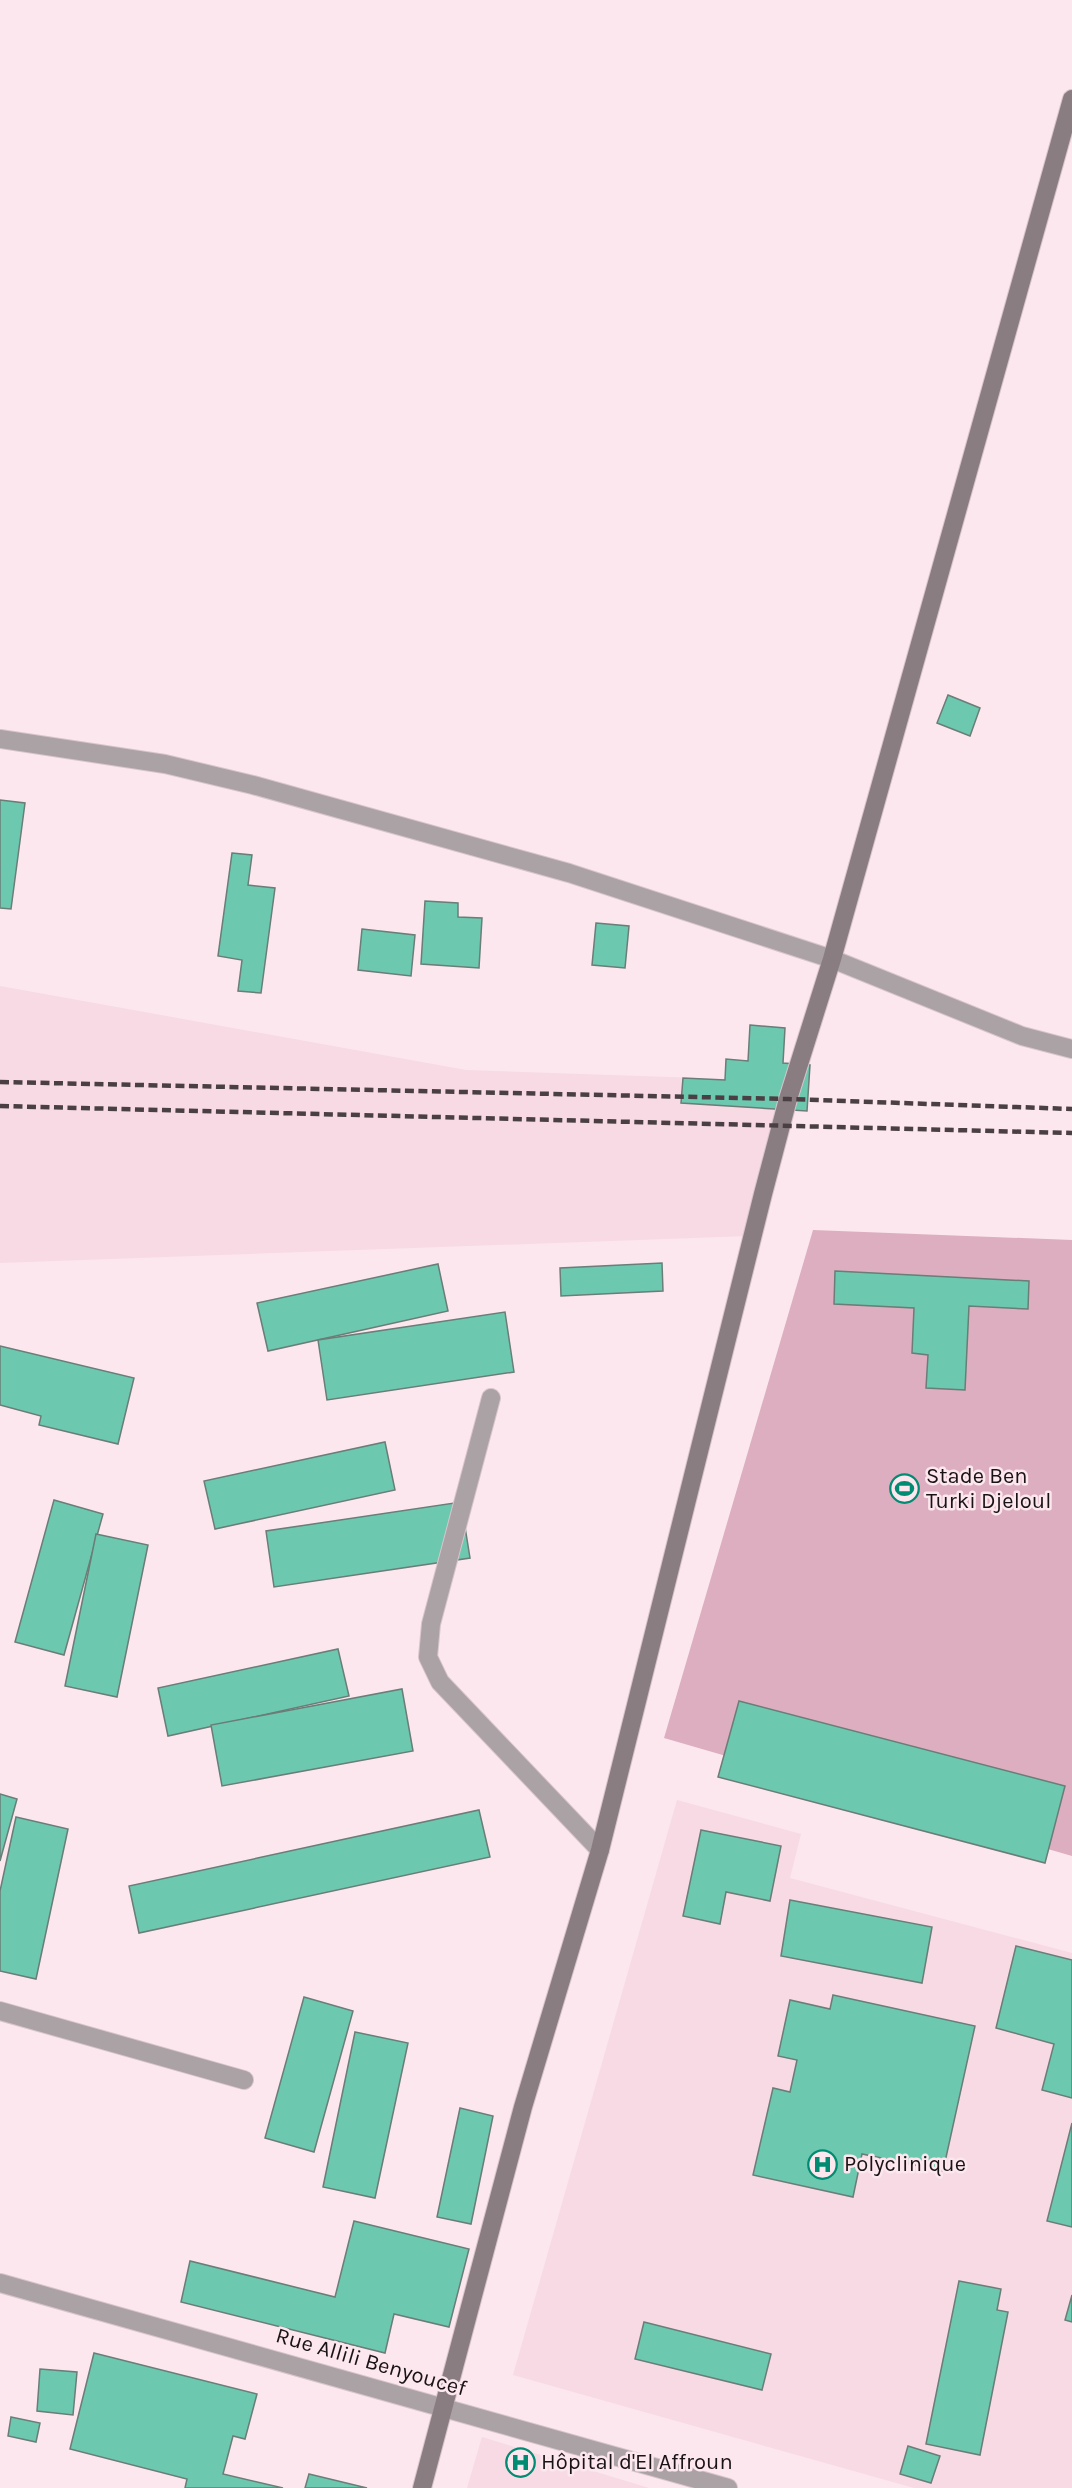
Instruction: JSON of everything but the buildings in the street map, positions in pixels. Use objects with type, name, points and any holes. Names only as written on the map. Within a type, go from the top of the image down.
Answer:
[{"type":"main road","points":[[422,2488],[523,2107],[600,1850],[788,1099],[832,958],[1072,99]]},
{"type":"street","points":[[0,739],[165,764],[253,785],[569,873],[832,958],[1022,1036],[1072,1049]]},
{"type":"street","points":[[491,1398],[431,1624],[428,1657],[440,1682],[600,1850]]},
{"type":"street","points":[[0,2011],[244,2080]]},
{"type":"street","name":"Rue Allili Benyoucef","points":[[0,2283],[728,2488]]},
{"type":"shaded area","points":[[0,986],[466,1070],[786,1081],[749,1236],[0,1263]]},
{"type":"shaded area","name":"Stade Ben Turki Djeloul","points":[[813,1230],[1072,1240],[1072,1856],[664,1738]]},
{"type":"shaded area","name":"Polyclinique","points":[[677,1800],[801,1834],[790,1878],[1072,1953],[1072,2488],[914,2488],[513,2375]]},
{"type":"shaded area","name":"Hôpital d'El Affroun","points":[[482,2437],[649,2488],[467,2488]]},
{"type":"railway","points":[[0,1082],[788,1099],[1072,1109]]},
{"type":"railway","points":[[0,1106],[1072,1133]]},
{"type":"place","name":"Stade Ben Turki Djeloul","points":[[905,1489]]},
{"type":"place","name":"Polyclinique","points":[[823,2164]]},
{"type":"place","name":"Hôpital d'El Affroun","points":[[520,2462]]}]
